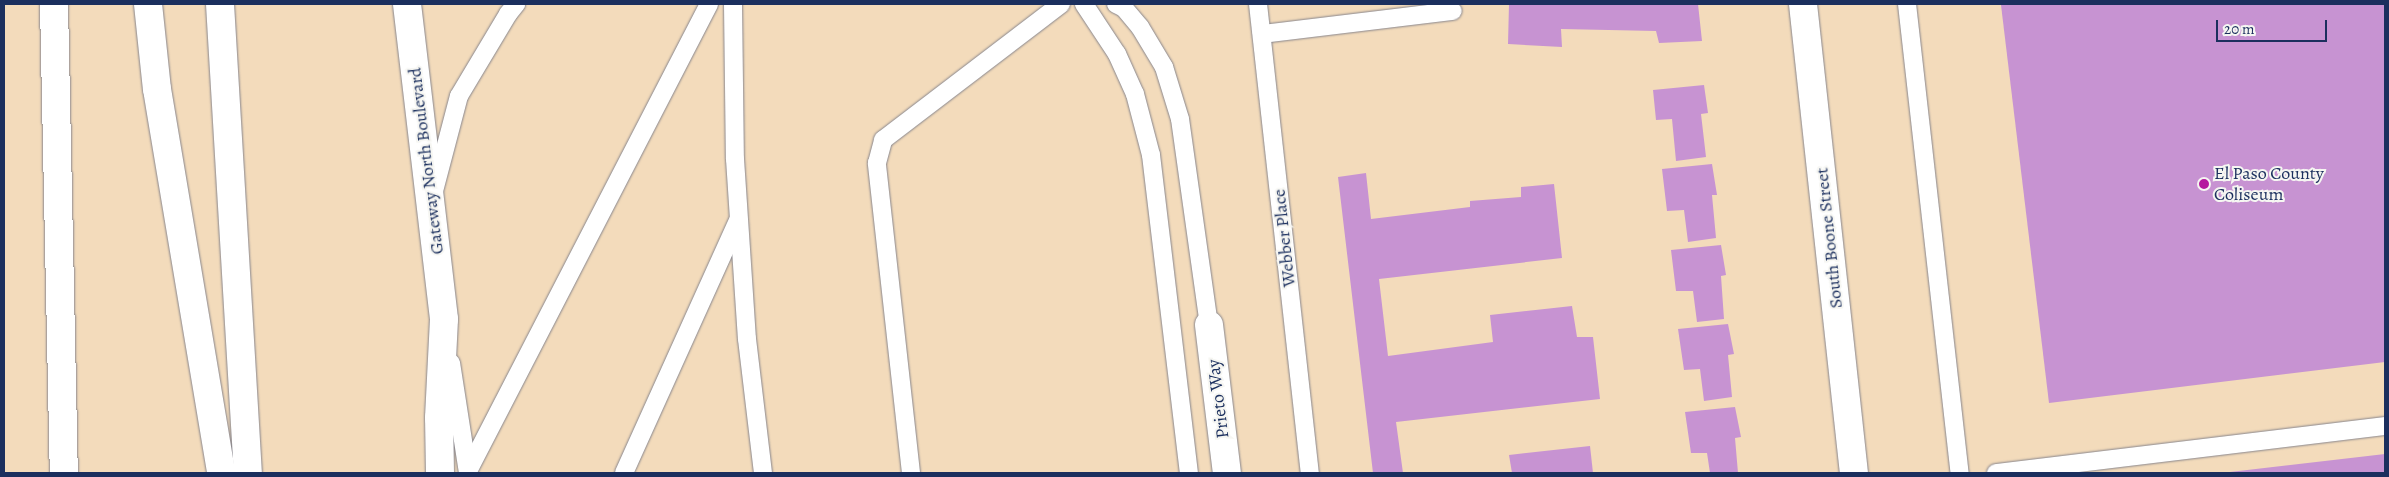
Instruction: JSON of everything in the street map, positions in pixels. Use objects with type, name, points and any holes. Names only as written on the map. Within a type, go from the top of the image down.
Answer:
[{"type":"main road","points":[[54,4],[64,473]]},
{"type":"main road","points":[[148,4],[157,89],[221,473]]},
{"type":"main road","points":[[220,4],[248,473]]},
{"type":"main road","name":"Gateway North Boulevard","points":[[407,4],[444,319],[439,418],[440,473]]},
{"type":"main road","name":"South Boone Street","points":[[1803,4],[1854,473]]},
{"type":"main road","name":"Prieto Way","points":[[1210,325],[1227,473]]},
{"type":"lane","points":[[430,206],[459,96],[508,14],[516,4]]},
{"type":"lane","points":[[468,472],[709,4]]},
{"type":"lane","points":[[733,4],[735,159],[747,339],[763,473]]},
{"type":"lane","points":[[911,473],[877,163],[883,140],[1061,4]]},
{"type":"lane","points":[[1084,4],[1117,54],[1135,94],[1151,154],[1189,473]]},
{"type":"lane","points":[[1116,4],[1124,8],[1140,27],[1164,67],[1180,119],[1210,325]]},
{"type":"lane","name":"Webber Place","points":[[1258,4],[1310,473]]},
{"type":"lane","points":[[1907,4],[1960,473]]},
{"type":"lane","points":[[1262,34],[1453,11]]},
{"type":"lane","points":[[624,473],[739,219]]},
{"type":"lane","points":[[444,319],[468,472]]},
{"type":"lane","points":[[1996,473],[2385,426]]},
{"type":"building","points":[[1509,4],[1698,4],[1702,41],[1659,43],[1656,31],[1561,29],[1562,47],[1508,44]]},
{"type":"building","name":"El Paso County Coliseum","points":[[2385,4],[2385,362],[2049,403],[2001,5]]},
{"type":"building","points":[[1704,85],[1708,113],[1701,114],[1706,157],[1676,161],[1672,119],[1656,120],[1653,90]]},
{"type":"building","points":[[1712,164],[1717,195],[1712,195],[1716,238],[1688,242],[1684,210],[1667,211],[1662,169]]},
{"type":"building","points":[[1366,173],[1371,219],[1470,207],[1470,201],[1521,197],[1521,187],[1554,184],[1562,258],[1379,279],[1388,356],[1493,342],[1490,315],[1572,306],[1577,337],[1593,337],[1600,399],[1396,422],[1403,473],[1373,473],[1338,177]]},
{"type":"building","points":[[1721,245],[1726,275],[1721,276],[1724,319],[1697,322],[1693,291],[1676,291],[1671,250]]},
{"type":"building","points":[[1728,324],[1734,354],[1728,355],[1732,397],[1704,401],[1700,369],[1684,370],[1678,329]]},
{"type":"building","points":[[1735,407],[1741,437],[1735,438],[1738,473],[1710,473],[1707,453],[1691,453],[1685,412]]},
{"type":"building","points":[[1590,446],[1593,473],[1512,473],[1509,455]]},
{"type":"building","points":[[2385,454],[2385,473],[2230,473],[2230,472]]},
{"type":"place","name":"El Paso County Coliseum","points":[[2204,184]]}]
